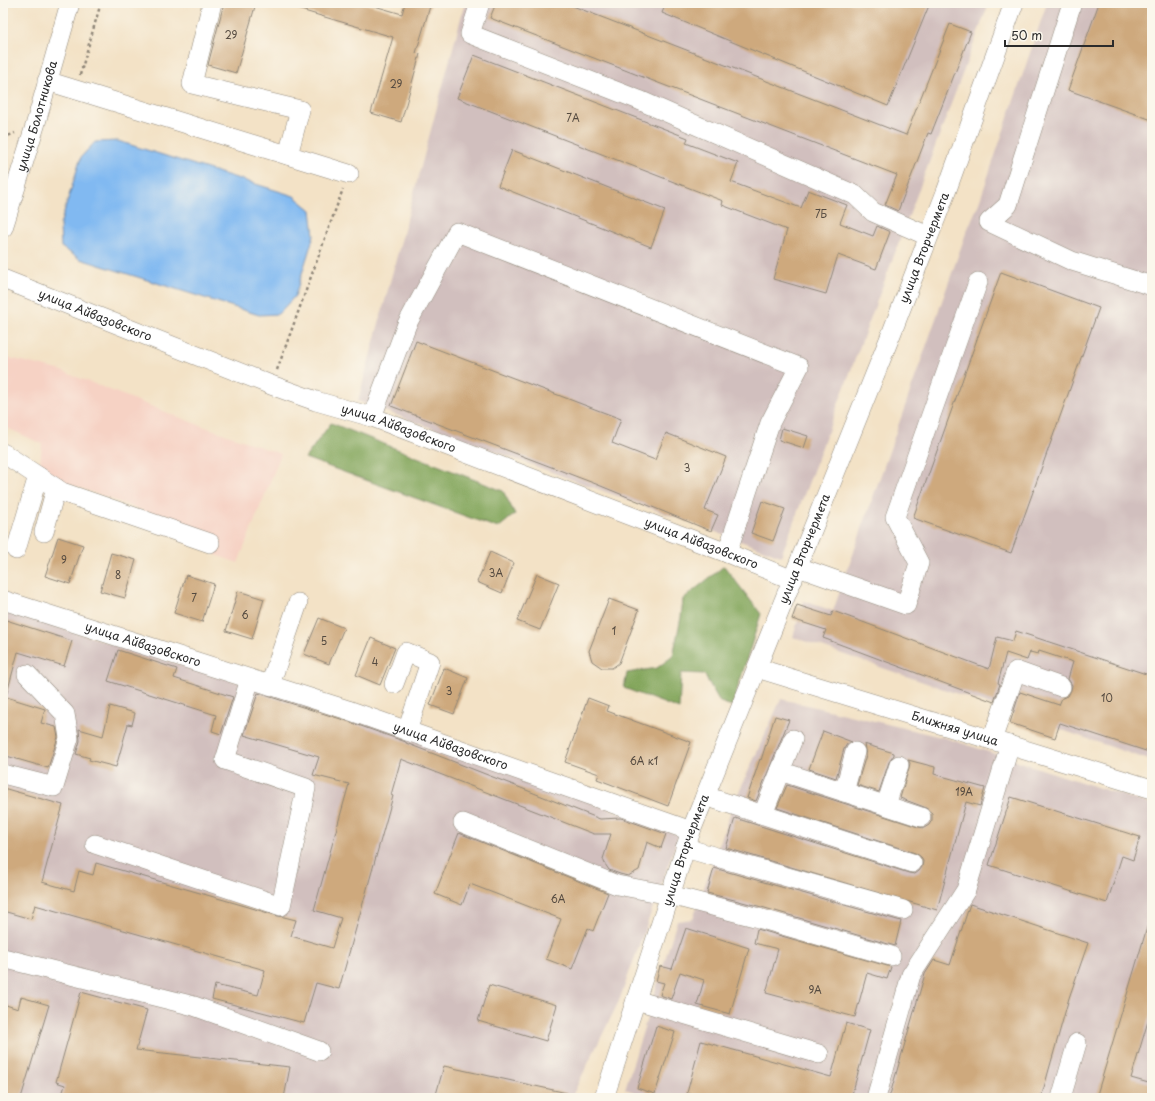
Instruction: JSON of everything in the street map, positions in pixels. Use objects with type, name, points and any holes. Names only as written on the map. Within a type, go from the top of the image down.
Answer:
[{"type":"street","name":"улица Болотникова","points":[[3,228],[70,3]]},
{"type":"street","points":[[212,3],[192,84],[300,110],[288,155]]},
{"type":"street","points":[[480,3],[470,34],[639,100],[856,195],[873,212],[928,236]]},
{"type":"street","name":"улица Вторчермета","points":[[604,1098],[688,840],[892,332],[946,192],[1014,3]]},
{"type":"street","points":[[1072,3],[1008,205],[989,222],[1072,261],[1152,286]]},
{"type":"street","points":[[47,81],[349,174]]},
{"type":"street","points":[[372,417],[407,324],[457,232],[799,367],[770,423],[727,553]]},
{"type":"street","name":"улица Айвазовского","points":[[3,279],[271,385],[372,417],[727,553],[906,605],[919,563],[895,517],[978,282]]},
{"type":"street","points":[[3,453],[62,492],[210,544]]},
{"type":"street","points":[[16,550],[38,476]]},
{"type":"street","points":[[44,532],[56,488]]},
{"type":"street","name":"улица Айвазовского","points":[[3,600],[348,710],[407,731],[688,840],[903,910]]},
{"type":"street","points":[[270,685],[298,603]]},
{"type":"street","points":[[394,684],[406,652],[430,662],[407,731]]},
{"type":"street","name":"Ближняя улица","points":[[757,668],[1152,790]]},
{"type":"street","points":[[992,740],[1016,672],[1061,686]]},
{"type":"street","points":[[3,774],[54,787],[69,738],[65,714],[27,674]]},
{"type":"street","points":[[95,844],[281,906],[306,788],[225,760],[250,679]]},
{"type":"street","points":[[763,814],[793,739]]},
{"type":"street","points":[[876,1098],[911,975],[966,890],[1010,745]]},
{"type":"street","points":[[844,792],[855,752]]},
{"type":"street","points":[[886,805],[899,765]]},
{"type":"street","points":[[780,771],[921,817]]},
{"type":"street","points":[[705,796],[912,863]]},
{"type":"street","points":[[463,823],[618,885],[670,895],[755,917],[891,956]]},
{"type":"street","points":[[3,958],[194,1006],[319,1051]]},
{"type":"street","points":[[636,1000],[819,1054]]},
{"type":"street","points":[[1061,1098],[1077,1043]]},
{"type":"path","points":[[76,90],[100,6]]},
{"type":"path","points":[[271,385],[349,174]]},
{"type":"shaded area","points":[[465,3],[989,3],[781,556],[358,401]]},
{"type":"shaded area","points":[[1047,3],[1152,3],[1152,761],[793,637],[804,601],[833,611],[966,233],[979,203]]},
{"type":"shaded area","points":[[5,357],[59,370],[191,422],[281,454],[238,563],[216,555],[218,538],[39,473],[42,444],[3,426],[3,363]]},
{"type":"shaded area","points":[[3,610],[414,736],[679,835],[619,1001],[571,1098],[3,1098]]},
{"type":"shaded area","points":[[781,699],[946,738],[1152,805],[1152,1098],[652,1098],[625,1089],[677,921],[693,919],[733,805]]},
{"type":"green space","points":[[331,423],[503,491],[515,514],[498,528],[305,458]]},
{"type":"green space","points":[[724,566],[761,614],[732,706],[720,702],[704,674],[681,673],[679,709],[624,688],[627,673],[657,668],[673,656],[683,599]]},
{"type":"water","points":[[118,141],[294,196],[311,210],[314,235],[295,296],[278,314],[259,315],[80,259],[61,247],[60,225],[81,157],[95,142]]},
{"type":"building","points":[[224,3],[256,3],[236,73],[208,65]]},
{"type":"building","points":[[288,3],[364,3],[402,14],[405,3],[431,3],[416,53],[420,54],[401,122],[371,113],[393,37],[287,6]]},
{"type":"building","points":[[496,3],[565,3],[906,135],[950,24],[971,32],[931,134],[928,133],[898,211],[885,205],[897,175],[490,18]]},
{"type":"building","points":[[666,3],[930,3],[888,106],[662,13]]},
{"type":"building","points":[[1099,3],[1152,3],[1152,120],[1068,90]]},
{"type":"building","points":[[474,55],[688,138],[686,143],[738,163],[731,182],[801,208],[808,190],[847,205],[840,223],[873,236],[877,226],[890,232],[876,269],[838,255],[826,294],[773,279],[787,230],[722,205],[723,201],[457,98]]},
{"type":"building","points":[[512,150],[665,210],[651,247],[498,186]]},
{"type":"building","points":[[1001,272],[1099,308],[1011,553],[913,518]]},
{"type":"building","points":[[416,341],[621,419],[612,443],[655,460],[666,433],[726,457],[705,510],[718,515],[711,531],[596,484],[391,406]]},
{"type":"building","points":[[782,428],[808,436],[804,448],[779,440]]},
{"type":"building","points":[[762,501],[785,509],[773,541],[751,533]]},
{"type":"building","points":[[58,537],[83,545],[70,584],[45,576]]},
{"type":"building","points":[[490,552],[514,563],[502,593],[477,582]]},
{"type":"building","points":[[111,553],[136,560],[125,598],[100,591]]},
{"type":"building","points":[[537,574],[559,583],[540,630],[517,621]]},
{"type":"building","points":[[186,575],[214,584],[202,622],[174,613]]},
{"type":"building","points":[[238,591],[264,599],[252,639],[226,631]]},
{"type":"building","points":[[609,599],[639,610],[619,663],[612,668],[602,668],[592,661],[589,651]]},
{"type":"building","points":[[797,605],[831,616],[833,611],[989,669],[997,637],[1013,641],[1016,631],[1152,676],[1152,753],[1060,723],[1055,738],[1010,723],[1020,692],[1059,705],[1062,698],[1068,696],[1071,690],[1072,685],[1068,679],[1073,662],[1039,651],[1038,654],[1030,652],[1027,660],[1006,653],[998,683],[1000,684],[994,702],[823,638],[826,630],[792,619]]},
{"type":"building","points":[[319,618],[344,628],[329,664],[304,654]]},
{"type":"building","points":[[3,619],[72,641],[64,666],[18,652],[7,693],[3,692]]},
{"type":"building","points":[[371,638],[395,648],[380,685],[356,675]]},
{"type":"building","points":[[118,650],[177,669],[174,678],[233,697],[221,734],[212,731],[216,715],[108,681]]},
{"type":"building","points":[[444,668],[468,678],[454,714],[430,705]]},
{"type":"building","points":[[258,693],[344,720],[406,742],[600,819],[621,818],[666,834],[661,848],[647,842],[639,870],[628,876],[620,874],[609,870],[603,859],[611,834],[594,834],[401,759],[391,795],[393,796],[339,989],[316,983],[304,1023],[212,999],[215,985],[258,995],[265,970],[35,905],[31,919],[3,911],[3,788],[63,805],[42,882],[74,891],[79,871],[93,875],[96,863],[296,920],[291,936],[332,948],[341,918],[314,910],[349,784],[313,775],[319,757],[244,735]]},
{"type":"building","points":[[3,696],[45,709],[41,723],[56,727],[58,737],[48,768],[3,755]]},
{"type":"building","points":[[588,698],[609,706],[607,711],[691,742],[668,806],[597,779],[599,774],[565,762]]},
{"type":"building","points":[[110,706],[135,713],[132,725],[128,724],[116,767],[89,760],[90,758],[76,754],[80,741],[79,729],[103,736]]},
{"type":"building","points":[[775,716],[789,720],[756,801],[747,798]]},
{"type":"building","points":[[823,731],[852,742],[847,744],[844,749],[836,778],[809,769]]},
{"type":"building","points":[[864,744],[894,753],[889,762],[879,792],[857,785],[866,755]]},
{"type":"building","points":[[908,760],[935,767],[934,774],[985,788],[980,806],[966,802],[937,910],[726,848],[735,818],[915,874],[922,867],[923,861],[920,856],[915,853],[777,808],[787,785],[924,828],[929,825],[932,820],[932,814],[929,810],[900,798],[909,768],[910,763]]},
{"type":"building","points":[[1011,797],[1140,837],[1133,860],[1122,856],[1107,903],[989,865]]},
{"type":"building","points":[[459,833],[608,893],[593,931],[588,928],[572,969],[546,959],[561,919],[470,884],[462,905],[435,894]]},
{"type":"building","points":[[714,868],[901,921],[895,946],[758,906],[707,893]]},
{"type":"building","points":[[970,904],[1088,943],[1069,998],[1041,1098],[889,1098],[925,974],[934,960],[950,965]]},
{"type":"building","points":[[1149,921],[1152,922],[1152,1008],[1131,1078],[1152,1084],[1152,1098],[1096,1098]]},
{"type":"building","points":[[686,928],[749,948],[730,1014],[697,1005],[704,980],[680,972],[671,999],[660,995],[664,983],[656,981],[660,966],[672,969]]},
{"type":"building","points":[[757,929],[891,967],[887,979],[867,973],[855,1017],[766,993],[778,949],[754,943]]},
{"type":"building","points":[[489,985],[557,1005],[546,1041],[478,1021]]},
{"type":"building","points":[[81,992],[147,1010],[136,1050],[290,1067],[284,1098],[61,1098],[65,1085],[56,1082]]},
{"type":"building","points":[[21,997],[49,1005],[21,1098],[3,1098],[3,1004],[18,1009]]},
{"type":"building","points":[[846,1023],[870,1030],[851,1098],[703,1098],[687,1093],[701,1041],[831,1077]]},
{"type":"building","points":[[656,1026],[675,1032],[655,1094],[637,1088]]},
{"type":"building","points":[[444,1066],[567,1093],[567,1098],[435,1098]]}]
